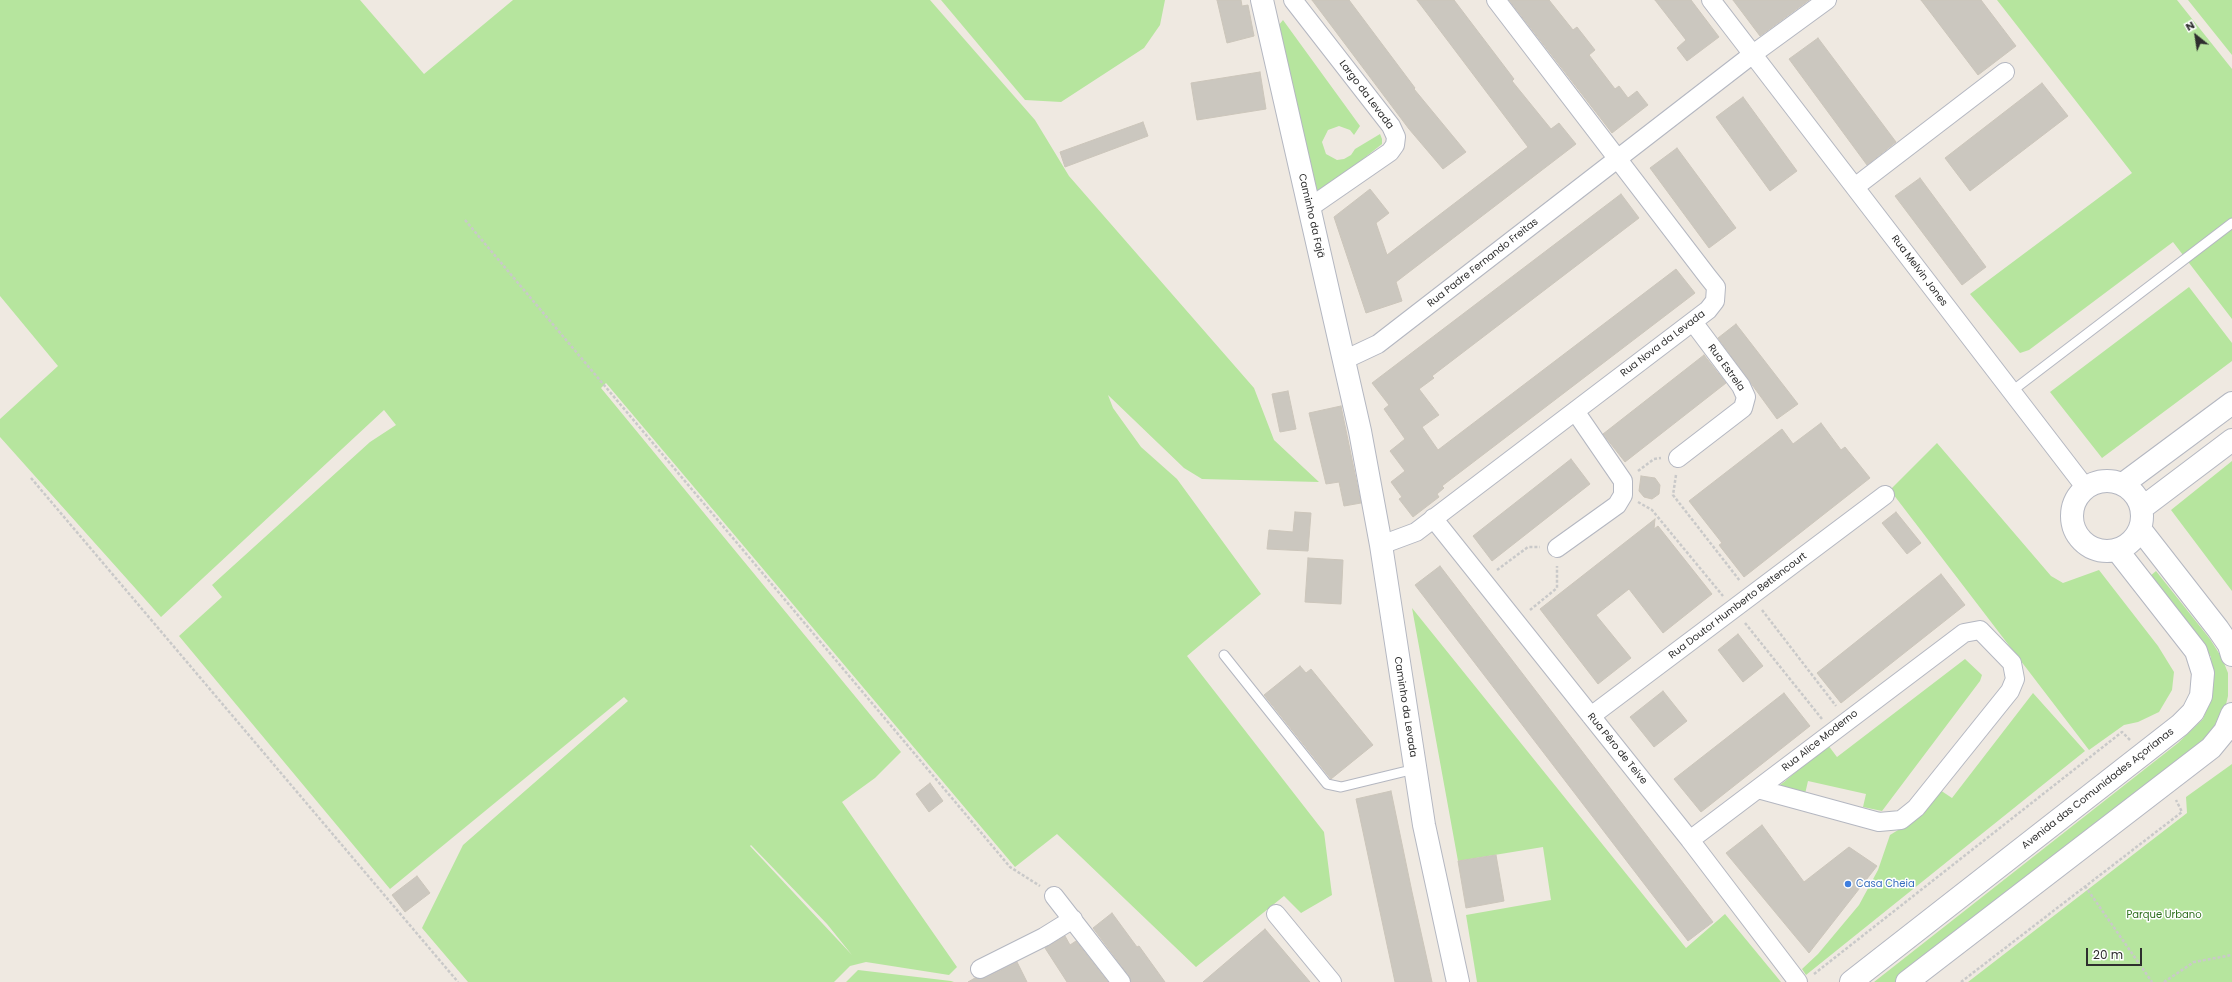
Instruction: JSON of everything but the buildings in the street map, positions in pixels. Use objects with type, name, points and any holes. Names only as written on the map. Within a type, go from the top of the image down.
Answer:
[{"type":"street","name":"Caminho da Fajã","points":[[1262,0],[1360,431]]},
{"type":"street","name":"Largo da Levada","points":[[1293,0],[1391,126],[1396,137],[1395,145],[1390,152],[1309,208]]},
{"type":"street","name":"Rua Nova da Levada","points":[[1381,544],[1416,532],[1693,322],[1708,310],[1715,301],[1716,287],[1496,0]]},
{"type":"street","name":"Rua Melvin Jones","points":[[1711,0],[2085,487]]},
{"type":"street","name":"Rua Padre Fernando Freitas","points":[[1344,360],[1378,344],[1753,54],[1827,0]]},
{"type":"street","points":[[1855,186],[2005,72]]},
{"type":"street","name":"Rua Estrela","points":[[1678,458],[1743,408],[1746,397],[1741,386],[1693,322]]},
{"type":"street","points":[[2123,484],[2232,403]]},
{"type":"street","points":[[1557,548],[1616,505],[1623,495],[1623,481],[1575,411]]},
{"type":"street","name":"Caminho da Levada","points":[[1360,431],[1381,544],[1424,825],[1458,982]]},
{"type":"street","points":[[2232,440],[2141,519],[2131,542],[2117,550],[2096,550],[2086,544],[2078,537],[2071,516],[2075,500],[2085,487],[2100,481],[2108,480],[2123,484],[2135,494],[2141,519],[2229,645],[2232,654]]},
{"type":"street","name":"Rua Doutor Humberto Bettencourt","points":[[1591,716],[1884,495]]},
{"type":"street","name":"Rua Pêro de Teive","points":[[1433,518],[1803,980]]},
{"type":"street","name":"Avenida das Comunidades Açorianas","points":[[1850,982],[2180,725],[2193,712],[2201,696],[2203,673],[2196,651],[2117,550]]},
{"type":"street","name":"Rua Alice Moderno","points":[[1690,840],[1950,642],[1964,633],[1980,630],[2012,663],[2015,679],[2010,691],[1916,808],[1901,820],[1879,822],[1758,789]]},
{"type":"street","points":[[1907,982],[2211,748],[2225,731],[2232,714]]},
{"type":"street","points":[[1054,896],[1121,982]]},
{"type":"street","points":[[1276,914],[1332,982]]},
{"type":"street","points":[[980,969],[1044,937],[1072,919]]},
{"type":"lane","points":[[2012,391],[2232,223]]},
{"type":"lane","points":[[1224,655],[1327,784],[1341,787],[1415,770]]},
{"type":"path","points":[[465,220],[1010,867],[1054,896]]},
{"type":"path","points":[[1623,481],[1654,459],[1678,458]]},
{"type":"path","points":[[31,478],[458,982]]},
{"type":"path","points":[[1483,581],[1528,547],[1557,548],[1557,588],[1516,622]]},
{"type":"path","points":[[1803,980],[2122,732],[2134,744]]},
{"type":"path","points":[[1961,982],[2182,812],[2174,797]]},
{"type":"path","points":[[2085,886],[2152,982]]},
{"type":"path","points":[[2164,982],[2194,962],[2232,955]]},
{"type":"green space","points":[[0,0],[360,0],[424,74],[513,0],[930,0],[1035,120],[1069,176],[1254,388],[1274,440],[1319,482],[1202,479],[1184,468],[1108,395],[1113,408],[1141,447],[1177,479],[1261,594],[1187,656],[1324,832],[1332,895],[1301,913],[1284,896],[1196,967],[1057,834],[1015,867],[606,383],[601,388],[901,752],[875,778],[842,802],[957,967],[949,975],[866,962],[850,966],[834,982],[468,982],[422,928],[463,845],[628,701],[624,697],[390,889],[179,636],[222,597],[212,585],[370,442],[396,425],[384,410],[161,617],[0,437],[0,419],[58,366],[0,296]],"holes":[[[751,845],[827,924],[852,955],[750,846]]]},
{"type":"green space","points":[[941,0],[1165,0],[1160,25],[1144,48],[1061,102],[1025,100]]},
{"type":"green space","points":[[1997,0],[2177,0],[2232,69],[2232,319],[2173,242],[2029,350],[2020,353],[1970,294],[2132,173]]},
{"type":"green space","points":[[2188,0],[2232,0],[2232,55]]},
{"type":"green space","points":[[1283,20],[1360,126],[1354,135],[1350,130],[1339,126],[1328,130],[1322,142],[1326,154],[1337,160],[1344,159],[1351,155],[1355,149],[1380,134],[1382,139],[1382,144],[1320,193],[1317,190],[1278,26]]},
{"type":"green space","points":[[2189,287],[2232,343],[2232,361],[2102,458],[2050,392]]},
{"type":"green space","points":[[1937,443],[2051,576],[2063,583],[2099,570],[2158,646],[2174,672],[2172,690],[2159,712],[2138,722],[2124,725],[2089,750],[1890,490]]},
{"type":"green space","points":[[2232,461],[2232,591],[2171,510]]},
{"type":"green space","points":[[2156,571],[2210,639],[2222,658],[2228,673],[2228,696],[2223,717],[2211,735],[1897,982],[1874,982],[2178,743],[2203,719],[2212,695],[2211,657],[2188,622],[2149,577]]},
{"type":"green space","points":[[1412,608],[1686,948],[1725,914],[1781,982],[1477,982],[1466,915],[1551,900],[1543,847],[1458,861]]},
{"type":"green space","points":[[1965,659],[1982,675],[1980,681],[1882,811],[1863,807],[1866,794],[1808,781],[1805,794],[1783,789],[1780,785],[1828,745],[1837,757]]},
{"type":"green space","points":[[2033,693],[2085,751],[1806,975],[1802,969],[1818,954],[1859,905],[1878,870],[1890,835],[1916,819],[1940,790],[1952,798]]},
{"type":"green space","name":"Parque Urbano","points":[[2232,764],[2232,982],[1968,982],[2187,813],[2186,797]]},
{"type":"green space","points":[[858,970],[951,981],[954,982],[846,982]]},
{"type":"place","name":"Casa Cheia","points":[[1848,884]]}]
